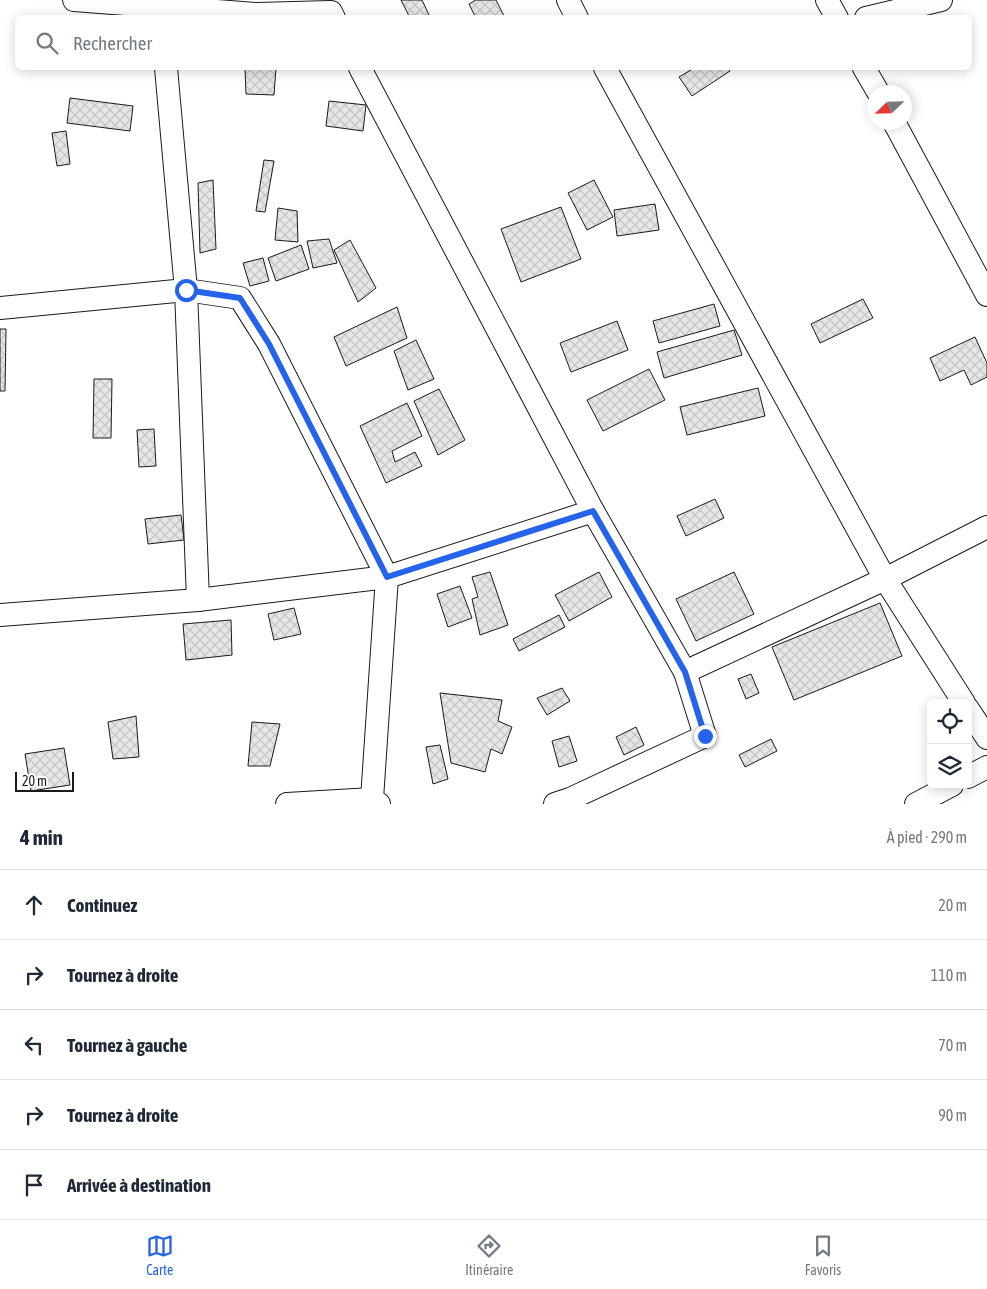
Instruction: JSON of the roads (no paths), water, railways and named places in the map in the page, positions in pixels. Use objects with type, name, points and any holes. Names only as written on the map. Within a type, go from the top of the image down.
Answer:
[{"type":"street","points":[[74,0],[256,14],[336,10]]},
{"type":"street","points":[[568,0],[576,15]]},
{"type":"street","points":[[826,0],[835,15]]},
{"type":"street","points":[[878,15],[941,0]]},
{"type":"street","points":[[166,70],[186,290],[198,600]]},
{"type":"street","points":[[361,70],[593,511],[685,672],[705,736],[570,799],[555,804]]},
{"type":"street","points":[[606,70],[885,579],[961,699]]},
{"type":"street","points":[[865,70],[874,85]]},
{"type":"street","points":[[898,130],[987,295]]},
{"type":"street","points":[[0,308],[186,290],[240,298],[269,344],[387,577],[376,802],[287,804]]},
{"type":"street","points":[[0,615],[198,600],[387,577],[593,511]]},
{"type":"street","points":[[685,672],[885,579],[987,527]]},
{"type":"street","points":[[972,715],[987,738]]},
{"type":"street","points":[[972,775],[987,768]]},
{"type":"street","points":[[916,804],[944,789]]}]
